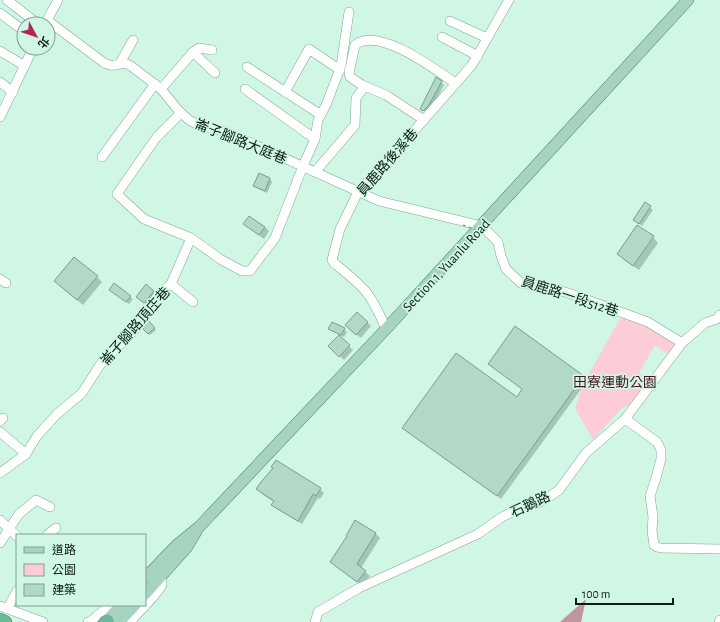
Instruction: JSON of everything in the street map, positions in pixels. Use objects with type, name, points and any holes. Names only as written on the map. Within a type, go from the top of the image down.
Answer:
[{"type":"main road","name":"Section 1, Yuanlu Road","points":[[146,591],[153,573],[178,545],[199,526],[386,329],[484,229],[688,0]]},
{"type":"main road","points":[[109,622],[120,606]]},
{"type":"main road","points":[[109,622],[133,606]]},
{"type":"street","points":[[7,0],[28,16]]},
{"type":"street","points":[[49,16],[58,0]]},
{"type":"street","name":"員鹿路後溪巷","points":[[386,329],[367,293],[332,260],[340,229],[358,192],[472,65],[478,56],[505,1]]},
{"type":"street","name":"崙子腳路大庭巷","points":[[191,238],[220,259],[242,271],[250,271],[275,238],[315,139],[318,120],[329,98],[340,70],[349,12]]},
{"type":"street","points":[[0,13],[16,26]]},
{"type":"street","points":[[450,21],[487,38]]},
{"type":"street","name":"崙子腳路大庭巷","points":[[56,29],[109,65],[120,63],[131,66],[158,86],[189,120],[200,126],[229,133],[303,166]]},
{"type":"street","points":[[442,37],[478,56]]},
{"type":"street","points":[[120,63],[133,40]]},
{"type":"street","points":[[424,120],[386,95],[364,86],[350,77],[349,73],[354,45],[367,40],[387,43],[406,51],[455,83]]},
{"type":"street","points":[[102,157],[158,86],[199,48],[212,50]]},
{"type":"street","points":[[285,92],[309,49],[340,70]]},
{"type":"street","points":[[0,51],[25,66]]},
{"type":"street","points":[[193,52],[215,72]]},
{"type":"street","points":[[1,115],[29,56]]},
{"type":"street","points":[[247,67],[321,115]]},
{"type":"street","points":[[0,82],[13,92]]},
{"type":"street","points":[[315,172],[355,125],[356,98],[364,86]]},
{"type":"street","points":[[245,89],[315,139]]},
{"type":"street","points":[[181,113],[156,138],[117,194],[144,219],[191,238]]},
{"type":"street","points":[[303,166],[379,201],[484,229]]},
{"type":"street","name":"員鹿路一段512巷","points":[[484,229],[498,242],[501,256],[506,268],[521,283],[559,290],[648,322],[682,343]]},
{"type":"street","name":"崙子腳路頂庄巷","points":[[2,470],[26,454],[37,436],[57,414],[82,393],[100,366],[136,328],[158,295],[171,284],[191,238]]},
{"type":"street","points":[[171,284],[193,302]]},
{"type":"street","name":"石鵝路","points":[[315,622],[318,612],[359,588],[478,534],[502,517],[520,508],[538,503],[559,490],[586,453],[625,419],[682,343],[705,323],[717,319],[720,315]]},
{"type":"street","points":[[625,419],[657,442],[661,450],[658,472],[650,496],[653,517],[652,531],[654,544],[661,548],[720,549]]},
{"type":"street","points":[[0,432],[26,454]]},
{"type":"street","points":[[0,543],[19,514],[36,500],[50,507]]},
{"type":"street","points":[[0,520],[16,535]]},
{"type":"street","points":[[49,534],[56,528]]},
{"type":"street","points":[[146,605],[162,585],[153,573]]},
{"type":"street","points":[[16,593],[3,614],[43,622]]},
{"type":"street","points":[[88,622],[109,606]]},
{"type":"street","points":[[130,622],[145,606]]},
{"type":"path","points":[[463,225],[484,229]]},
{"type":"green space","name":"田寮運動公園","points":[[622,316],[642,322],[677,343],[669,355],[655,345],[639,373],[649,381],[632,403],[621,409],[593,440],[575,408],[582,386]]},
{"type":"shaded area","points":[[586,599],[581,622],[560,622]]},
{"type":"building","points":[[436,77],[442,81],[429,105],[423,111],[420,109]]},
{"type":"building","points":[[259,173],[270,178],[265,191],[253,186]]},
{"type":"building","points":[[645,202],[651,206],[639,224],[633,220]]},
{"type":"building","points":[[249,216],[265,227],[259,235],[243,224]]},
{"type":"building","points":[[637,225],[654,236],[633,266],[617,254]]},
{"type":"building","points":[[74,257],[98,276],[77,300],[54,281]]},
{"type":"building","points":[[114,283],[131,296],[126,302],[109,290]]},
{"type":"building","points":[[146,284],[154,291],[144,303],[136,297]]},
{"type":"building","points":[[357,312],[368,322],[356,335],[345,325]]},
{"type":"building","points":[[148,320],[155,328],[148,334],[143,329]]},
{"type":"building","points":[[332,322],[345,328],[341,335],[328,329]]},
{"type":"building","points":[[515,326],[584,376],[497,496],[402,428],[456,353],[517,397],[522,389],[488,364]]},
{"type":"building","points":[[339,335],[350,345],[339,357],[328,346]]},
{"type":"building","points":[[276,460],[321,488],[316,496],[313,494],[298,521],[271,505],[274,501],[256,489],[273,468],[271,467]]},
{"type":"building","points":[[355,520],[376,533],[357,564],[366,571],[357,582],[330,562],[347,536]]}]
